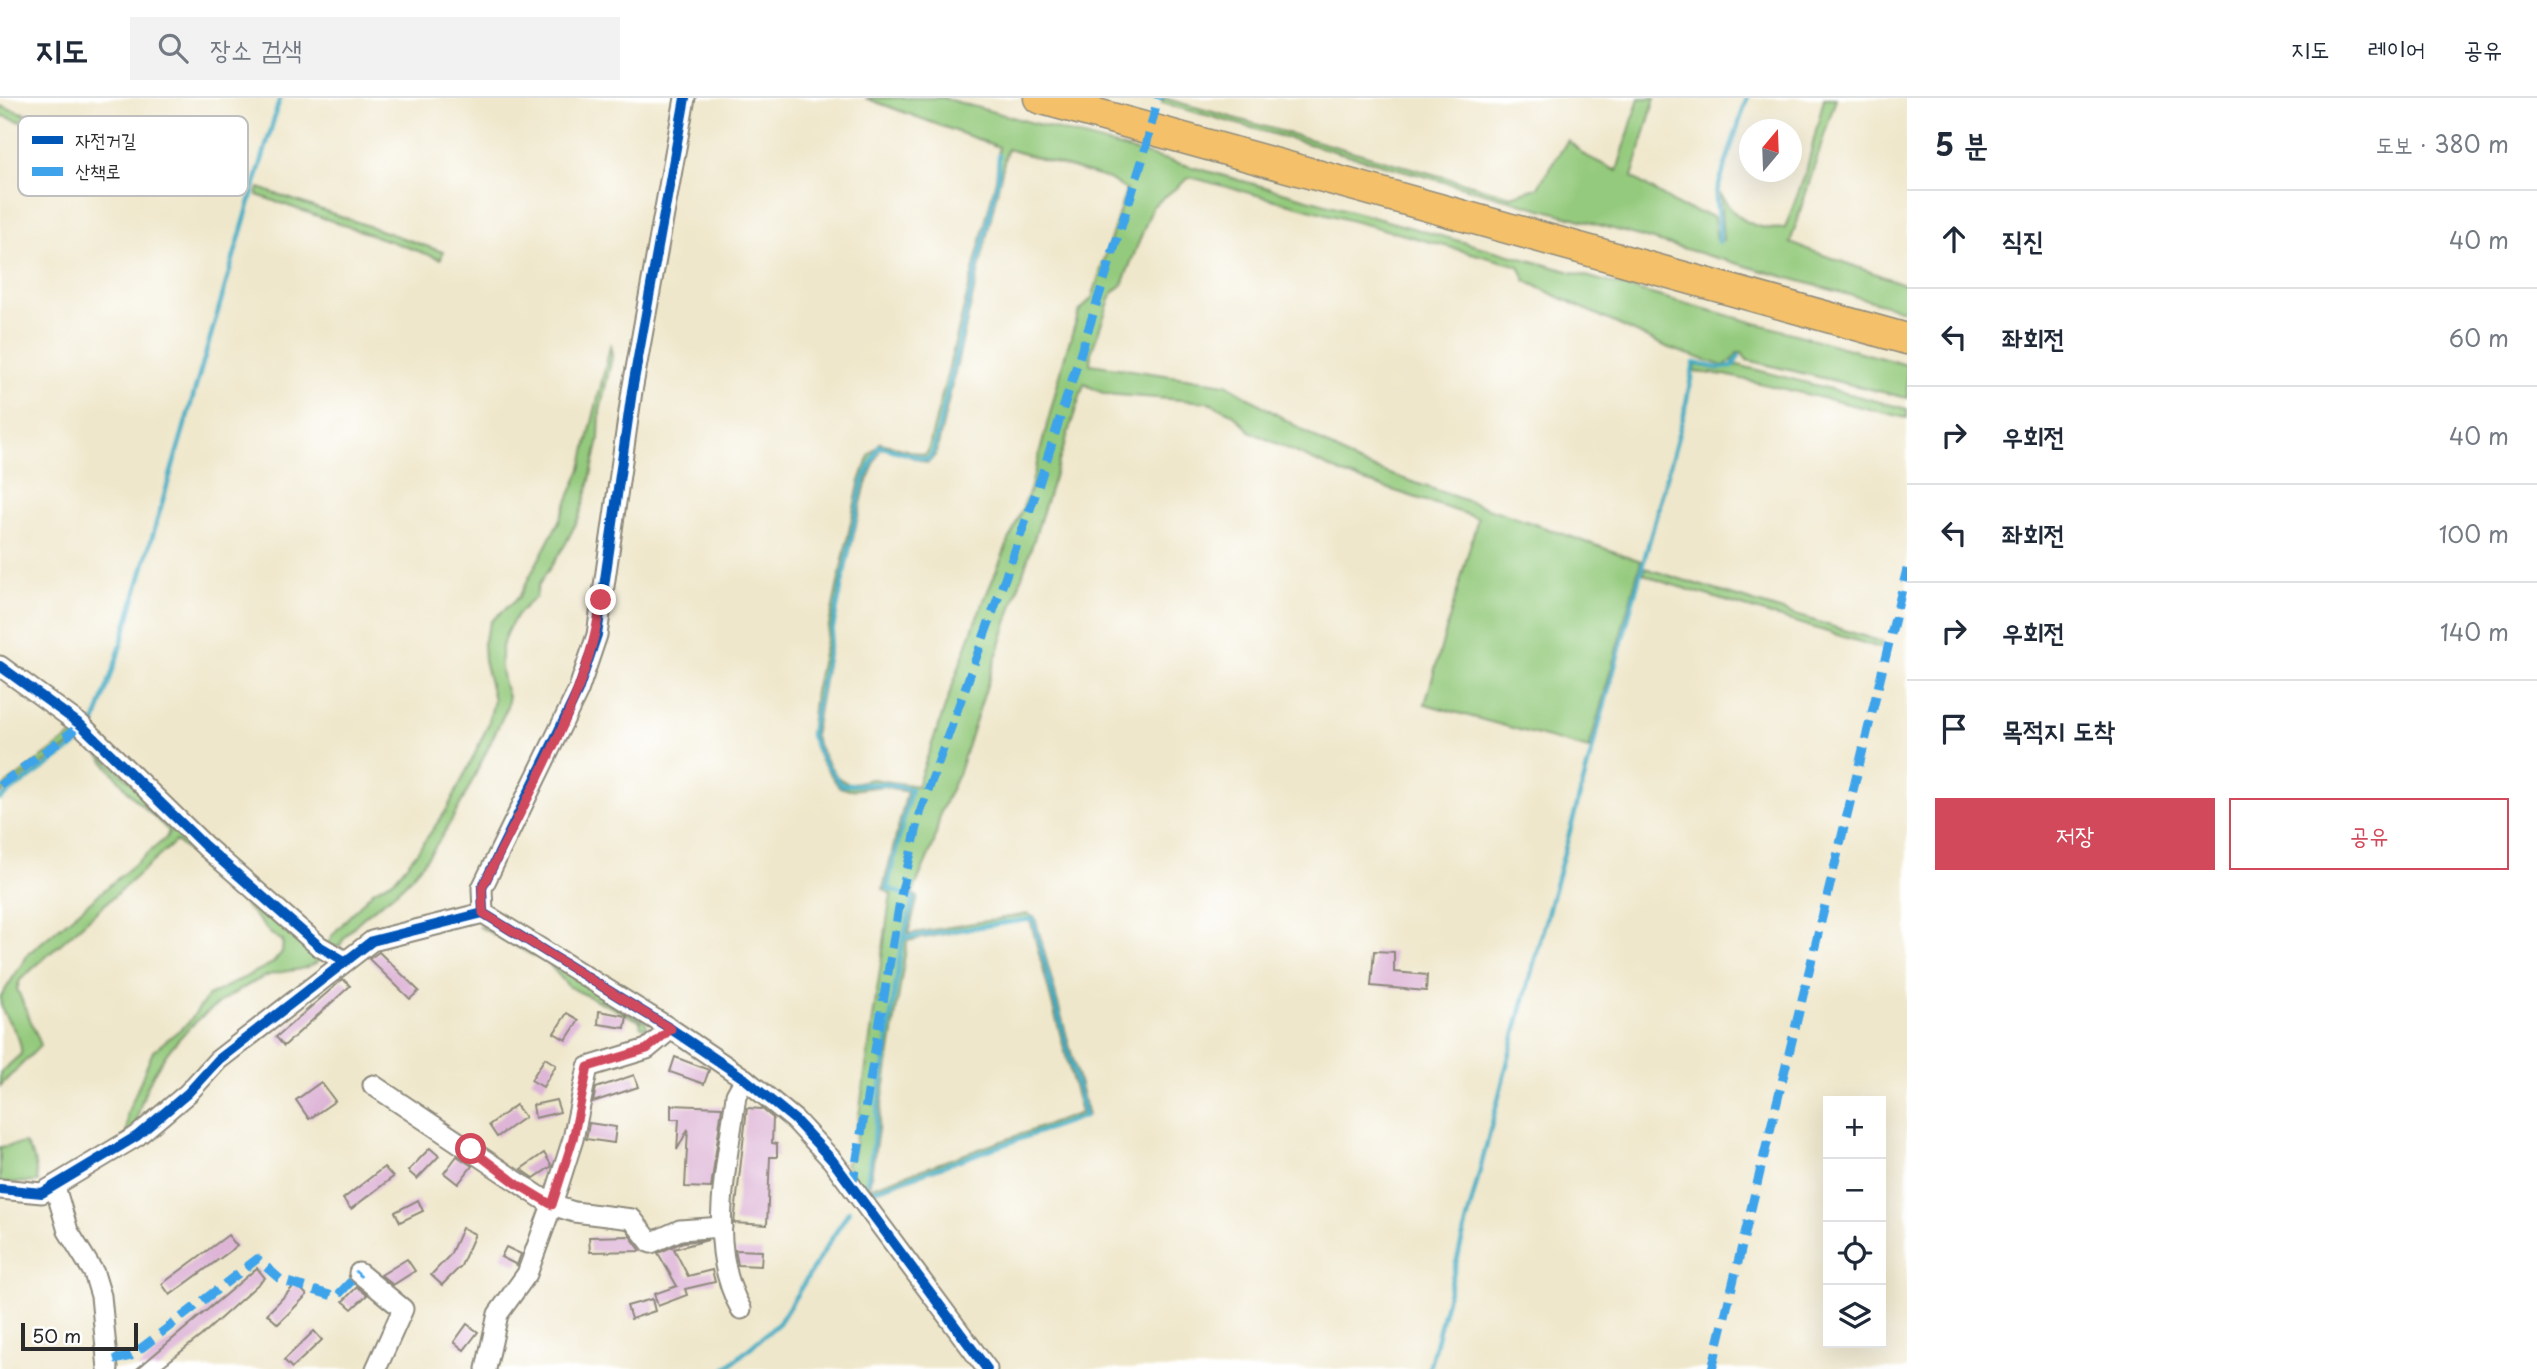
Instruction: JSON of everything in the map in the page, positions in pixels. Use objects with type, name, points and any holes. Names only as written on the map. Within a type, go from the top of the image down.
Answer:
[{"type":"highway","points":[[1039,98],[1907,339]]},
{"type":"street","points":[[483,913],[482,888],[578,691],[597,635],[632,391],[685,98]]},
{"type":"street","points":[[0,666],[80,725],[205,846],[319,946],[343,960]]},
{"type":"street","points":[[0,1189],[42,1193],[137,1136],[188,1093],[218,1060],[343,960],[372,941],[483,913],[671,1029],[745,1079],[795,1120],[832,1160],[987,1369]]},
{"type":"street","points":[[485,1369],[498,1314],[527,1274],[552,1205],[573,1139],[588,1067],[647,1049],[671,1029]]},
{"type":"street","points":[[741,1309],[731,1290],[722,1227],[736,1095],[745,1079]]},
{"type":"street","points":[[373,1085],[552,1205],[574,1212],[632,1219],[651,1243],[680,1230],[722,1227]]},
{"type":"street","points":[[55,1187],[68,1231],[94,1273],[101,1296],[111,1365]]},
{"type":"street","points":[[359,1273],[403,1310],[376,1369]]},
{"type":"green space","points":[[865,98],[943,98],[1907,365],[1907,398],[1747,360],[1742,353],[1737,353],[1732,361],[1723,366],[1669,348],[1546,291],[1526,281],[1519,266],[1190,177],[1153,206],[1122,285],[1112,294],[1091,353],[1090,364],[1226,384],[1358,463],[1641,561],[1589,749],[1425,704],[1478,518],[1346,475],[1251,432],[1232,413],[1207,402],[1105,394],[1084,384],[959,772],[941,811],[934,843],[912,894],[918,897],[908,934],[1028,914],[1035,918],[1088,1115],[865,1195],[845,1163],[853,1157],[891,894],[883,889],[907,792],[884,786],[850,790],[839,787],[820,759],[810,735],[815,692],[859,484],[869,456],[880,443],[925,455],[928,451],[996,179],[999,147]],"holes":[[[1007,149],[1109,179],[1126,190],[1092,298],[1079,312],[1066,352],[1030,490],[975,622],[917,786],[872,779],[849,784],[838,778],[814,736],[838,602],[865,487],[880,449],[887,448],[928,463],[936,454]],[[1026,919],[1031,923],[1081,1113],[869,1188],[907,941]]]},
{"type":"green space","points":[[1163,98],[1511,196],[1537,188],[1568,140],[1584,155],[1617,171],[1639,98],[1655,98],[1632,177],[1681,207],[1714,217],[1717,242],[1723,241],[1720,193],[1731,210],[1746,221],[1765,228],[1785,228],[1806,172],[1824,98],[1836,98],[1790,243],[1907,285],[1907,311],[1162,103]]},
{"type":"green space","points":[[0,106],[32,116],[18,116],[18,121],[0,115]]},
{"type":"green space","points":[[259,188],[443,252],[441,259],[257,195]]},
{"type":"green space","points":[[611,343],[612,357],[600,411],[599,439],[579,517],[565,545],[538,586],[536,597],[518,614],[503,644],[501,668],[508,698],[506,710],[453,819],[426,859],[402,886],[354,926],[339,947],[327,945],[333,934],[373,891],[395,879],[415,855],[447,809],[472,760],[488,725],[494,700],[484,660],[483,643],[491,621],[519,597],[559,521],[581,469]]},
{"type":"green space","points":[[1696,365],[1719,370],[1738,365],[1907,409],[1907,418],[1725,375],[1694,372]]},
{"type":"green space","points":[[1645,568],[1882,642],[1880,648],[1660,581],[1644,574]]},
{"type":"green space","points":[[75,733],[80,738],[0,794],[0,789]]},
{"type":"green space","points":[[89,743],[320,959],[307,967],[264,977],[241,989],[199,1019],[164,1057],[151,1079],[136,1127],[127,1134],[127,1114],[153,1051],[188,1023],[208,996],[273,963],[282,952],[283,941],[271,934],[223,881],[176,841],[20,980],[17,989],[41,1045],[0,1086],[0,1073],[21,1054],[21,1046],[0,998],[29,953],[166,838],[169,831],[132,796]]},
{"type":"green space","points":[[478,926],[495,930],[646,1022],[647,1028],[641,1027],[640,1021],[569,987],[549,964]]},
{"type":"green space","points":[[25,1143],[34,1159],[38,1182],[0,1183],[0,1147]]},
{"type":"building","points":[[1374,951],[1394,952],[1394,972],[1427,975],[1426,991],[1371,986]]},
{"type":"building","points":[[379,952],[419,991],[410,999],[369,959]]},
{"type":"building","points":[[343,979],[350,986],[284,1046],[276,1037]]},
{"type":"building","points":[[599,1011],[627,1016],[625,1028],[598,1024]]},
{"type":"building","points":[[567,1013],[579,1020],[566,1040],[554,1033]]},
{"type":"building","points":[[675,1057],[709,1070],[704,1084],[670,1072]]},
{"type":"building","points":[[545,1058],[556,1065],[543,1087],[531,1080]]},
{"type":"building","points":[[634,1075],[638,1087],[593,1102],[596,1088]]},
{"type":"building","points":[[321,1082],[335,1101],[309,1119],[296,1100]]},
{"type":"building","points":[[556,1100],[560,1112],[535,1118],[533,1105]]},
{"type":"building","points":[[516,1105],[525,1117],[497,1137],[489,1125]]},
{"type":"building","points":[[671,1105],[722,1107],[711,1188],[685,1187],[688,1129],[677,1150],[679,1119],[671,1119]]},
{"type":"building","points":[[747,1108],[762,1109],[773,1118],[772,1143],[777,1144],[777,1157],[770,1157],[767,1225],[734,1223]]},
{"type":"building","points":[[589,1123],[616,1127],[614,1143],[586,1139]]},
{"type":"building","points":[[430,1148],[439,1156],[417,1179],[408,1171]]},
{"type":"building","points":[[544,1153],[552,1166],[534,1178],[521,1169]]},
{"type":"building","points":[[457,1156],[472,1166],[458,1184],[444,1173]]},
{"type":"building","points":[[384,1167],[393,1177],[351,1209],[343,1199]]},
{"type":"building","points":[[418,1200],[423,1211],[400,1222],[395,1212]]},
{"type":"building","points":[[462,1228],[475,1234],[461,1266],[442,1285],[431,1275],[450,1255]]},
{"type":"building","points":[[228,1235],[237,1246],[170,1295],[162,1284]]},
{"type":"building","points":[[630,1236],[641,1251],[590,1252],[589,1237]]},
{"type":"building","points":[[708,1240],[674,1249],[688,1276],[712,1270],[715,1282],[685,1289],[687,1295],[658,1306],[654,1294],[677,1286],[658,1253],[683,1242]]},
{"type":"building","points":[[506,1247],[521,1254],[517,1265],[501,1257]]},
{"type":"building","points":[[735,1250],[762,1251],[761,1266],[738,1265]]},
{"type":"building","points":[[407,1259],[415,1271],[393,1285],[381,1275]]},
{"type":"building","points":[[257,1268],[265,1278],[201,1336],[159,1369],[137,1369]]},
{"type":"building","points":[[296,1284],[307,1295],[278,1324],[267,1314]]},
{"type":"building","points":[[357,1287],[367,1295],[352,1309],[343,1301]]},
{"type":"building","points":[[652,1299],[655,1311],[631,1319],[627,1306]]},
{"type":"building","points":[[467,1324],[478,1332],[464,1350],[454,1342]]},
{"type":"building","points":[[314,1331],[322,1340],[292,1368],[284,1360]]},
{"type":"waterway","points":[[93,728],[117,658],[280,98]]},
{"type":"waterway","points":[[1719,242],[1716,194],[1747,98]]},
{"type":"waterway","points":[[904,938],[1033,919],[1085,1116],[872,1191],[866,1190],[901,948],[914,898],[887,888],[911,789],[883,784],[841,785],[821,757],[811,735],[862,485],[879,446],[928,460],[933,452],[998,179],[999,155]]},
{"type":"waterway","points":[[1429,1369],[1521,1010],[1684,414],[1694,363],[1718,368],[1732,367],[1739,356]]},
{"type":"waterway","points":[[0,799],[82,741]]},
{"type":"waterway","points":[[725,1369],[779,1323],[849,1211]]},
{"type":"marked path","points":[[852,1188],[901,895],[921,810],[1038,487],[1143,158],[1158,98]]},
{"type":"marked path","points":[[1712,1369],[1907,569]]},
{"type":"marked path","points":[[0,785],[81,725]]},
{"type":"marked path","points":[[114,1360],[131,1356],[257,1259],[281,1280],[336,1297],[359,1273]]},
{"type":"cycle path","points":[[685,98],[632,391],[597,635],[578,691],[482,888],[483,913],[671,1029],[745,1079],[795,1120],[832,1160],[987,1369]]},
{"type":"cycle path","points":[[0,666],[81,725],[205,846],[319,946],[343,960]]},
{"type":"cycle path","points":[[0,1189],[42,1193],[137,1136],[188,1093],[218,1060],[372,941],[483,913]]},
{"type":"route","points":[[471,1149],[517,1184],[552,1205],[573,1139],[588,1067],[647,1049],[671,1029],[594,979],[483,913],[481,901],[482,888],[590,661],[597,635],[601,600]]}]
